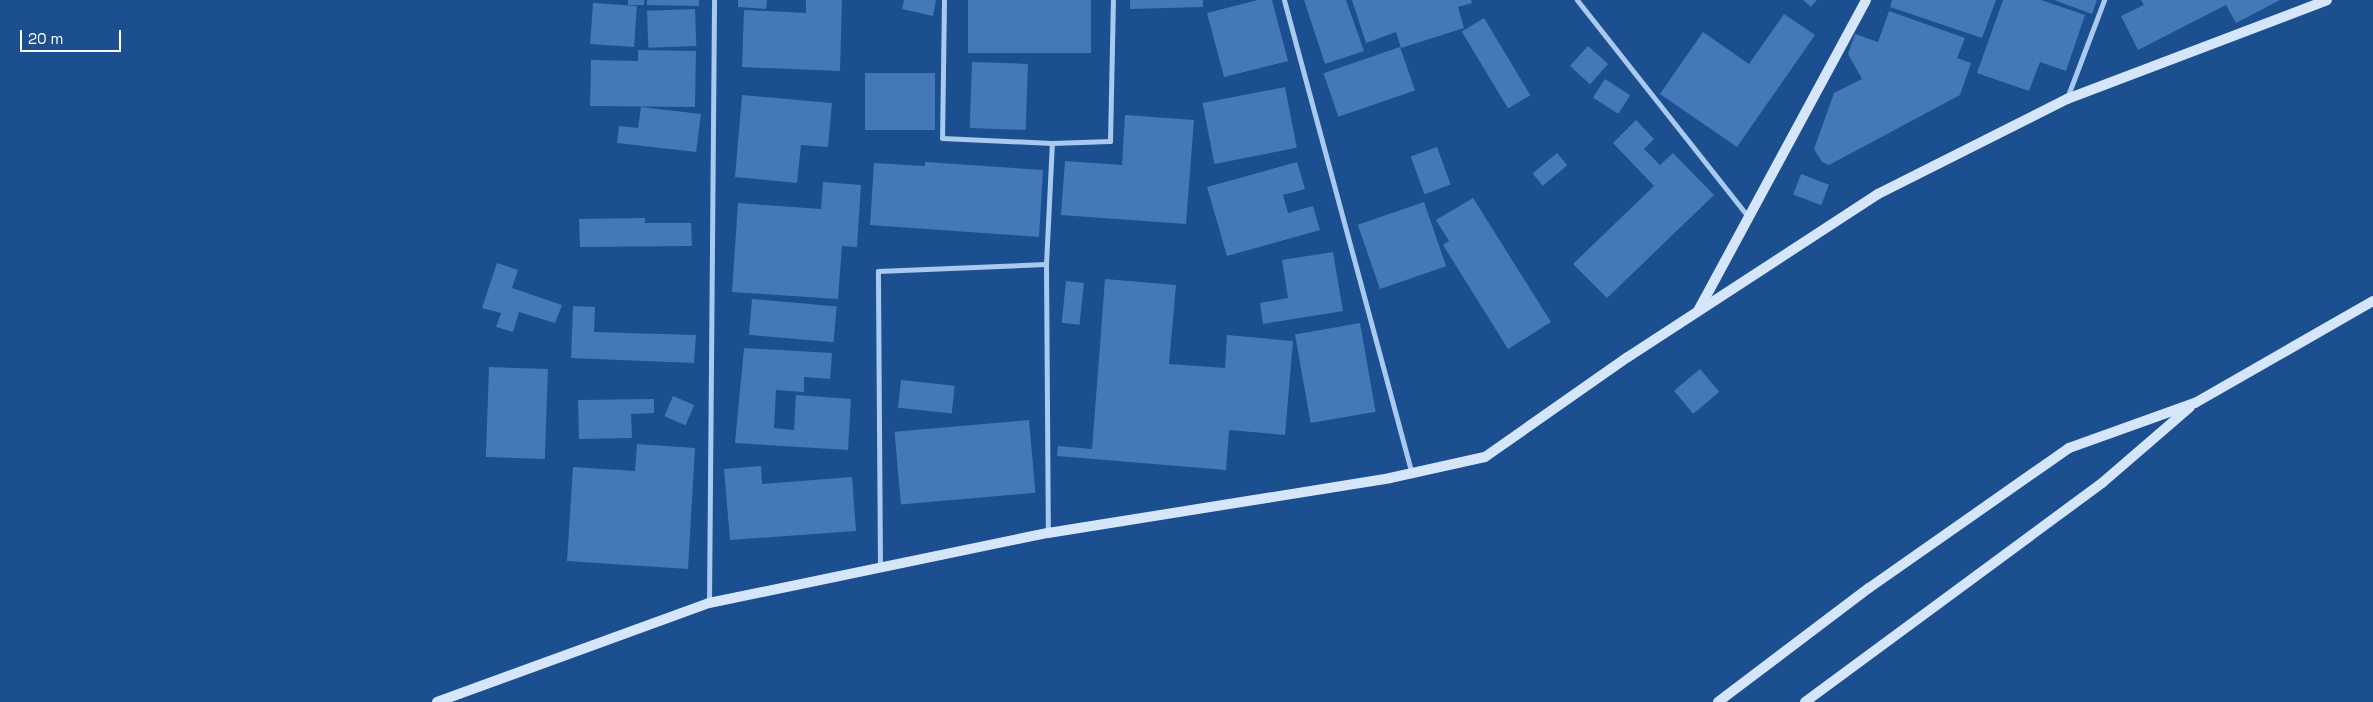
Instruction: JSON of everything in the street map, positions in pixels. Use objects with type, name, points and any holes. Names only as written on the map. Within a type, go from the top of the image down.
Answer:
[{"type":"street","points":[[709,603],[714,0]]},
{"type":"street","points":[[944,0],[942,138],[1052,143],[1110,141],[1112,0]]},
{"type":"street","points":[[1284,0],[1412,474]]},
{"type":"street","points":[[1577,0],[1747,215]]},
{"type":"street","points":[[1697,312],[1747,215],[1866,0]]},
{"type":"street","points":[[2067,98],[2104,0]]},
{"type":"street","points":[[437,702],[709,603],[1048,533],[1412,474],[1485,457],[1697,312],[1878,194],[2067,98],[2327,0]]},
{"type":"street","points":[[1048,533],[1046,264],[1052,143]]},
{"type":"street","points":[[880,568],[878,271],[1046,264]]},
{"type":"street","points":[[1718,702],[1869,588],[2069,448],[2194,403],[2373,301]]},
{"type":"street","points":[[1805,702],[2102,484],[2194,403]]},
{"type":"building","points":[[628,0],[644,0],[644,5],[628,5]]},
{"type":"building","points":[[647,0],[699,0],[699,6],[647,5]]},
{"type":"building","points":[[738,0],[767,0],[766,9],[738,7]]},
{"type":"building","points":[[806,0],[842,0],[840,71],[742,67],[744,10],[806,13]]},
{"type":"building","points":[[904,0],[936,0],[933,16],[902,9]]},
{"type":"building","points":[[968,0],[1091,0],[1091,53],[968,53]]},
{"type":"building","points":[[1130,0],[1203,0],[1203,7],[1130,9]]},
{"type":"building","points":[[1258,0],[1272,0],[1288,61],[1224,77],[1207,13]]},
{"type":"building","points":[[1304,0],[1346,0],[1364,51],[1325,64]]},
{"type":"building","points":[[1352,0],[1471,0],[1472,3],[1458,7],[1464,28],[1401,48],[1396,32],[1366,43]]},
{"type":"building","points":[[1803,0],[1817,0],[1811,7]]},
{"type":"building","points":[[1892,0],[1996,0],[1982,38],[1890,7]]},
{"type":"building","points":[[2003,0],[2041,0],[2085,15],[2066,71],[2040,62],[2029,91],[1977,73]]},
{"type":"building","points":[[2054,0],[2097,0],[2092,14]]},
{"type":"building","points":[[2141,0],[2280,0],[2236,23],[2226,5],[2138,50],[2121,16],[2144,5]]},
{"type":"building","points":[[593,3],[637,6],[634,47],[590,44]]},
{"type":"building","points":[[695,9],[696,46],[648,48],[647,11]]},
{"type":"building","points":[[1889,11],[1965,38],[1957,58],[1971,63],[1960,95],[1829,165],[1822,162],[1814,149],[1834,93],[1862,79],[1848,54],[1855,34],[1878,42]]},
{"type":"building","points":[[1784,14],[1815,35],[1737,147],[1660,94],[1703,32],[1749,64]]},
{"type":"building","points":[[1484,18],[1530,95],[1508,109],[1462,31]]},
{"type":"building","points":[[1588,46],[1608,64],[1590,84],[1570,66]]},
{"type":"building","points":[[1400,47],[1415,90],[1338,117],[1323,73]]},
{"type":"building","points":[[638,50],[696,51],[695,107],[590,106],[591,60],[638,61]]},
{"type":"building","points":[[972,62],[1028,64],[1026,130],[970,128]]},
{"type":"building","points":[[865,73],[935,73],[935,130],[865,130]]},
{"type":"building","points":[[1605,79],[1630,95],[1618,114],[1593,97]]},
{"type":"building","points":[[1285,87],[1297,148],[1214,164],[1203,103]]},
{"type":"building","points":[[742,95],[832,103],[828,147],[801,145],[797,183],[735,177]]},
{"type":"building","points":[[641,107],[701,114],[696,152],[617,143],[619,126],[638,128]]},
{"type":"building","points":[[1125,115],[1194,120],[1186,224],[1061,215],[1065,161],[1122,165]]},
{"type":"building","points":[[1636,120],[1654,139],[1644,149],[1660,165],[1673,153],[1714,195],[1607,298],[1573,264],[1654,186],[1613,143]]},
{"type":"building","points":[[1437,147],[1451,185],[1424,194],[1411,157]]},
{"type":"building","points":[[1557,153],[1567,165],[1543,186],[1532,174]]},
{"type":"building","points":[[925,162],[1043,170],[1039,237],[870,225],[874,163],[925,166]]},
{"type":"building","points":[[1297,162],[1305,189],[1283,195],[1288,213],[1313,206],[1320,230],[1227,256],[1207,187]]},
{"type":"building","points":[[1801,174],[1829,185],[1821,205],[1793,195]]},
{"type":"building","points":[[823,182],[861,185],[857,247],[842,246],[838,299],[732,292],[738,203],[821,209]]},
{"type":"building","points":[[1473,198],[1551,322],[1508,349],[1443,245],[1449,241],[1436,220]]},
{"type":"building","points":[[1424,202],[1446,266],[1380,289],[1358,225]]},
{"type":"building","points":[[645,218],[645,223],[691,223],[692,246],[580,247],[579,219]]},
{"type":"building","points":[[1333,252],[1343,311],[1263,324],[1260,303],[1288,298],[1282,260]]},
{"type":"building","points":[[497,263],[518,270],[512,288],[562,305],[555,323],[519,312],[513,332],[496,327],[501,313],[482,308]]},
{"type":"building","points":[[1105,279],[1176,285],[1169,364],[1225,368],[1227,335],[1293,341],[1285,435],[1229,430],[1226,470],[1057,456],[1058,446],[1092,449]]},
{"type":"building","points":[[1066,281],[1084,283],[1080,325],[1062,323]]},
{"type":"building","points":[[752,299],[837,306],[834,342],[749,335]]},
{"type":"building","points":[[573,306],[595,307],[594,332],[696,335],[694,363],[571,358]]},
{"type":"building","points":[[1360,323],[1376,412],[1311,423],[1295,334]]},
{"type":"building","points":[[744,348],[832,353],[830,379],[804,377],[804,392],[776,390],[774,428],[794,430],[796,395],[851,399],[848,450],[735,443]]},
{"type":"building","points":[[489,367],[548,369],[545,459],[486,457]]},
{"type":"building","points":[[1700,369],[1719,392],[1693,414],[1674,391]]},
{"type":"building","points":[[901,380],[955,386],[952,413],[898,408]]},
{"type":"building","points":[[673,396],[694,405],[686,425],[664,416]]},
{"type":"building","points":[[654,399],[654,413],[631,414],[632,438],[579,439],[578,400]]},
{"type":"building","points":[[1029,420],[1035,493],[901,504],[895,432]]},
{"type":"building","points":[[637,444],[695,448],[688,569],[567,561],[573,467],[635,471]]},
{"type":"building","points":[[761,466],[762,484],[852,477],[856,531],[730,540],[724,469]]}]
